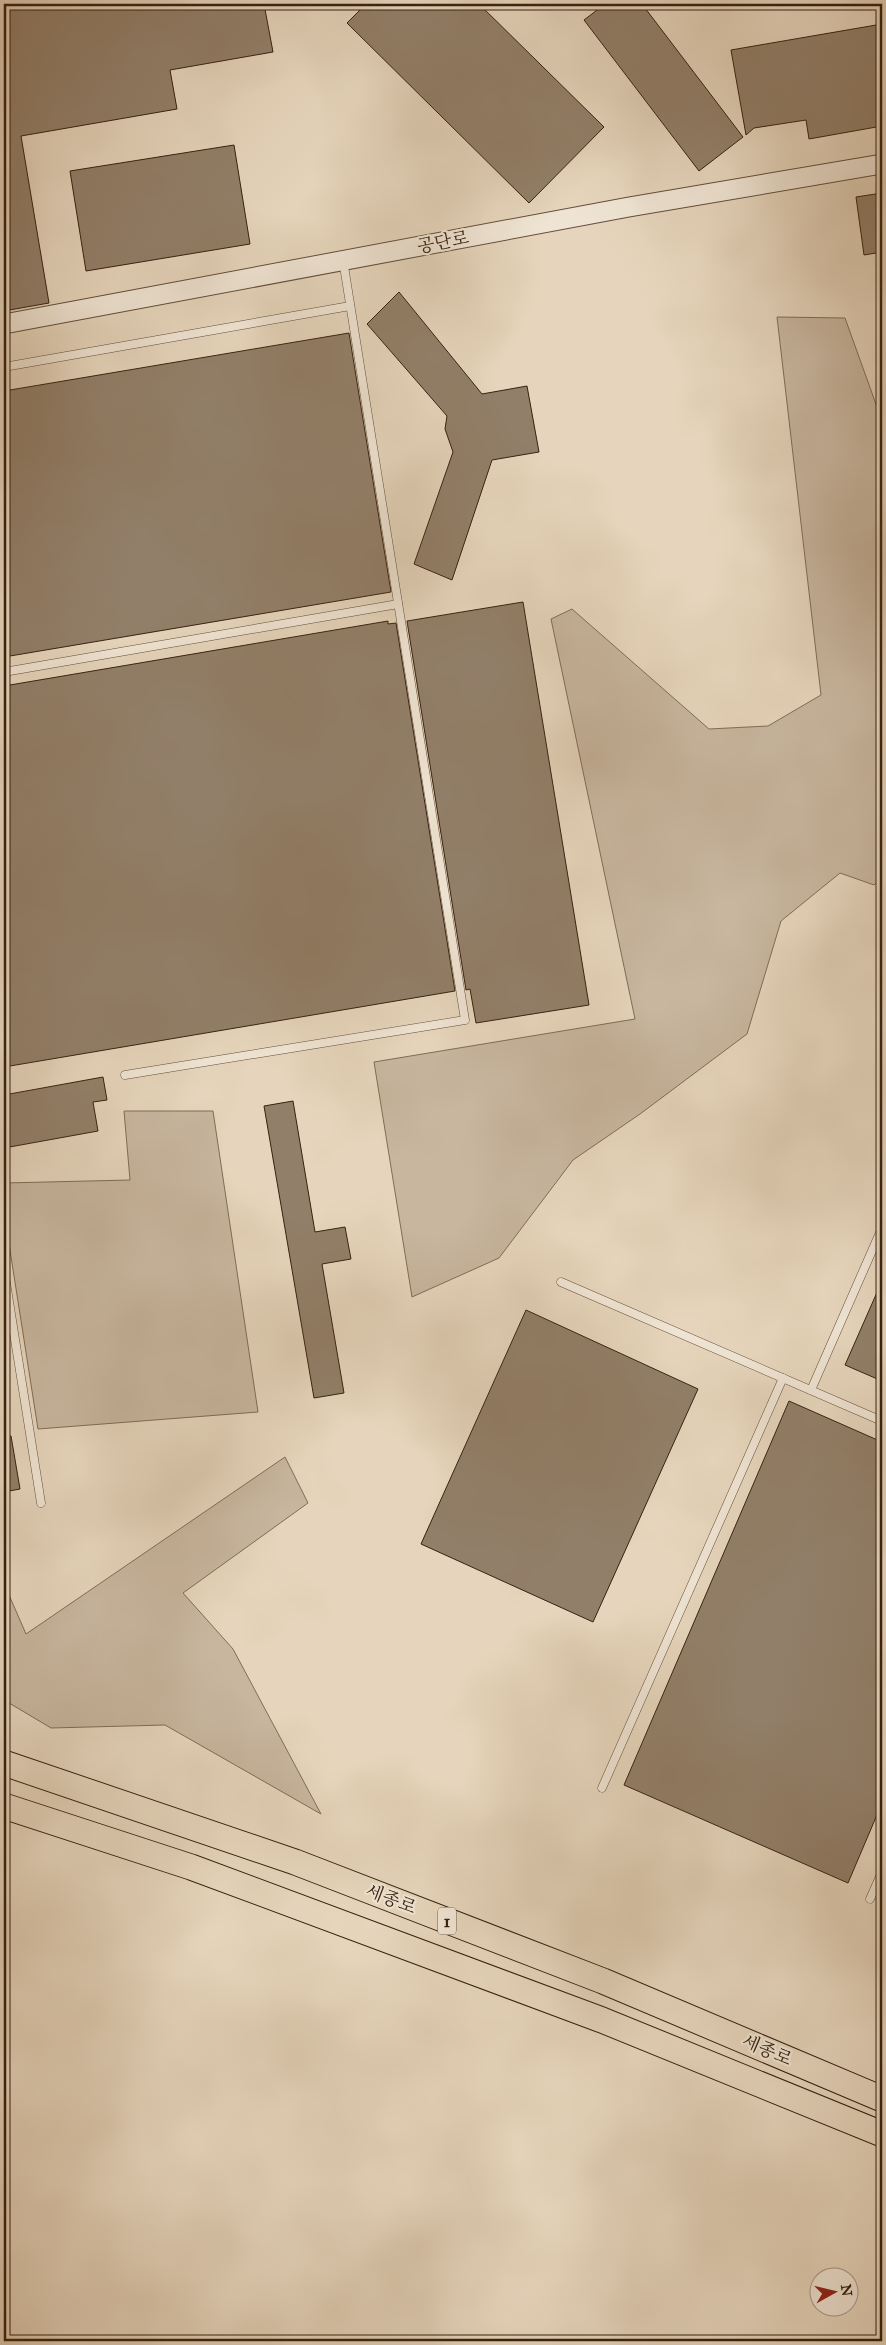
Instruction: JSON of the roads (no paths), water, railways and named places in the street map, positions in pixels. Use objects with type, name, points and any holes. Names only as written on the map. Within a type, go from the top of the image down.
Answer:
[{"type":"highway","name":"세종로","points":[[4,1763],[295,1862],[603,1982],[882,2099]]},
{"type":"highway","name":"세종로","points":[[4,1806],[191,1867],[602,2020],[882,2134]]},
{"type":"highway","points":[[844,2083],[882,2086]]},
{"type":"street","name":"공단로","points":[[4,324],[638,206],[882,164]]},
{"type":"lane","points":[[125,1076],[465,1020],[343,260]]},
{"type":"lane","points":[[4,367],[350,306]]},
{"type":"lane","points":[[4,672],[398,604]]},
{"type":"lane","points":[[811,1390],[882,1228]]},
{"type":"lane","points":[[4,1270],[41,1503]]},
{"type":"lane","points":[[561,1282],[882,1421]]},
{"type":"lane","points":[[602,1788],[783,1378]]},
{"type":"lane","points":[[870,1900],[882,1872]]}]
